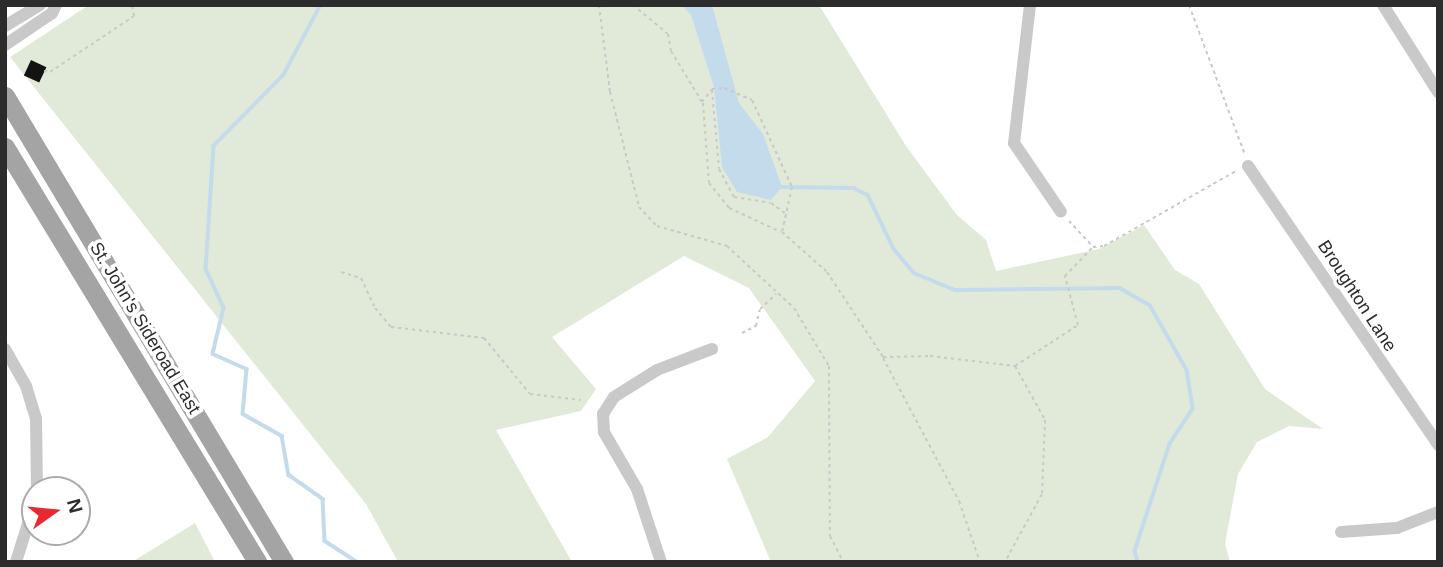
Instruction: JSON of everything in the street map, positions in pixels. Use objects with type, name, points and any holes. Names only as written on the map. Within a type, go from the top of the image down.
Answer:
[{"type":"main road","name":"St. John's Sideroad East","points":[[5,96],[284,562]]},
{"type":"main road","name":"St. John's Sideroad East","points":[[5,147],[257,562]]},
{"type":"street","points":[[5,26],[40,5]]},
{"type":"street","points":[[5,45],[52,13],[56,5]]},
{"type":"street","points":[[1030,5],[1014,143],[1061,212]]},
{"type":"street","points":[[1383,5],[1438,92]]},
{"type":"street","name":"Broughton Lane","points":[[1248,166],[1438,445]]},
{"type":"street","points":[[5,349],[26,387],[36,419],[40,452],[38,476]]},
{"type":"street","points":[[661,562],[637,489],[604,432],[603,414],[614,397],[657,370],[712,349]]},
{"type":"street","points":[[1341,532],[1397,528],[1438,512]]},
{"type":"path","points":[[44,71],[50,72],[134,16],[132,5]]},
{"type":"path","points":[[599,5],[610,92],[639,207],[657,226],[727,246],[794,308],[829,366],[830,536],[843,562]]},
{"type":"path","points":[[633,5],[668,34],[671,51],[702,102],[709,183],[729,208],[782,232],[827,272],[883,357],[959,501],[980,562]]},
{"type":"path","points":[[883,357],[930,356],[1015,366],[1078,325],[1065,276],[1093,247],[1104,246],[1212,181],[1248,166],[1189,5]]},
{"type":"path","points":[[702,102],[712,89],[724,88],[751,100],[792,187],[782,232]]},
{"type":"path","points":[[712,89],[719,169],[734,197],[771,203],[786,214]]},
{"type":"path","points":[[1061,212],[1093,247]]},
{"type":"path","points":[[341,272],[361,278],[375,308],[391,327],[484,338],[530,394],[581,400]]},
{"type":"path","points":[[742,333],[756,326],[760,309],[777,293]]},
{"type":"path","points":[[1005,562],[1042,494],[1045,420],[1015,366]]},
{"type":"green space","points":[[89,5],[819,5],[906,146],[957,215],[986,240],[996,271],[1099,249],[1144,225],[1175,270],[1199,284],[1265,389],[1323,429],[1289,426],[1257,442],[1238,474],[1225,544],[1230,562],[771,562],[727,459],[768,437],[815,381],[749,288],[684,256],[552,337],[596,389],[581,411],[496,430],[572,562],[398,562],[366,504],[10,57]]},
{"type":"green space","points":[[195,523],[215,562],[132,562]]},
{"type":"water","points":[[682,5],[712,5],[739,103],[763,134],[782,187],[771,200],[737,192],[722,167],[714,87],[691,15]]},
{"type":"building","points":[[31,60],[46,67],[39,83],[24,75]]},
{"type":"waterway","points":[[321,5],[284,75],[214,146],[206,269],[224,308],[213,354],[247,369],[243,414],[282,436],[289,475],[323,499],[325,541],[357,562]]},
{"type":"waterway","points":[[782,187],[854,188],[868,195],[894,249],[914,273],[955,290],[1120,288],[1150,305],[1187,370],[1193,409],[1170,444],[1135,551],[1138,562]]}]
